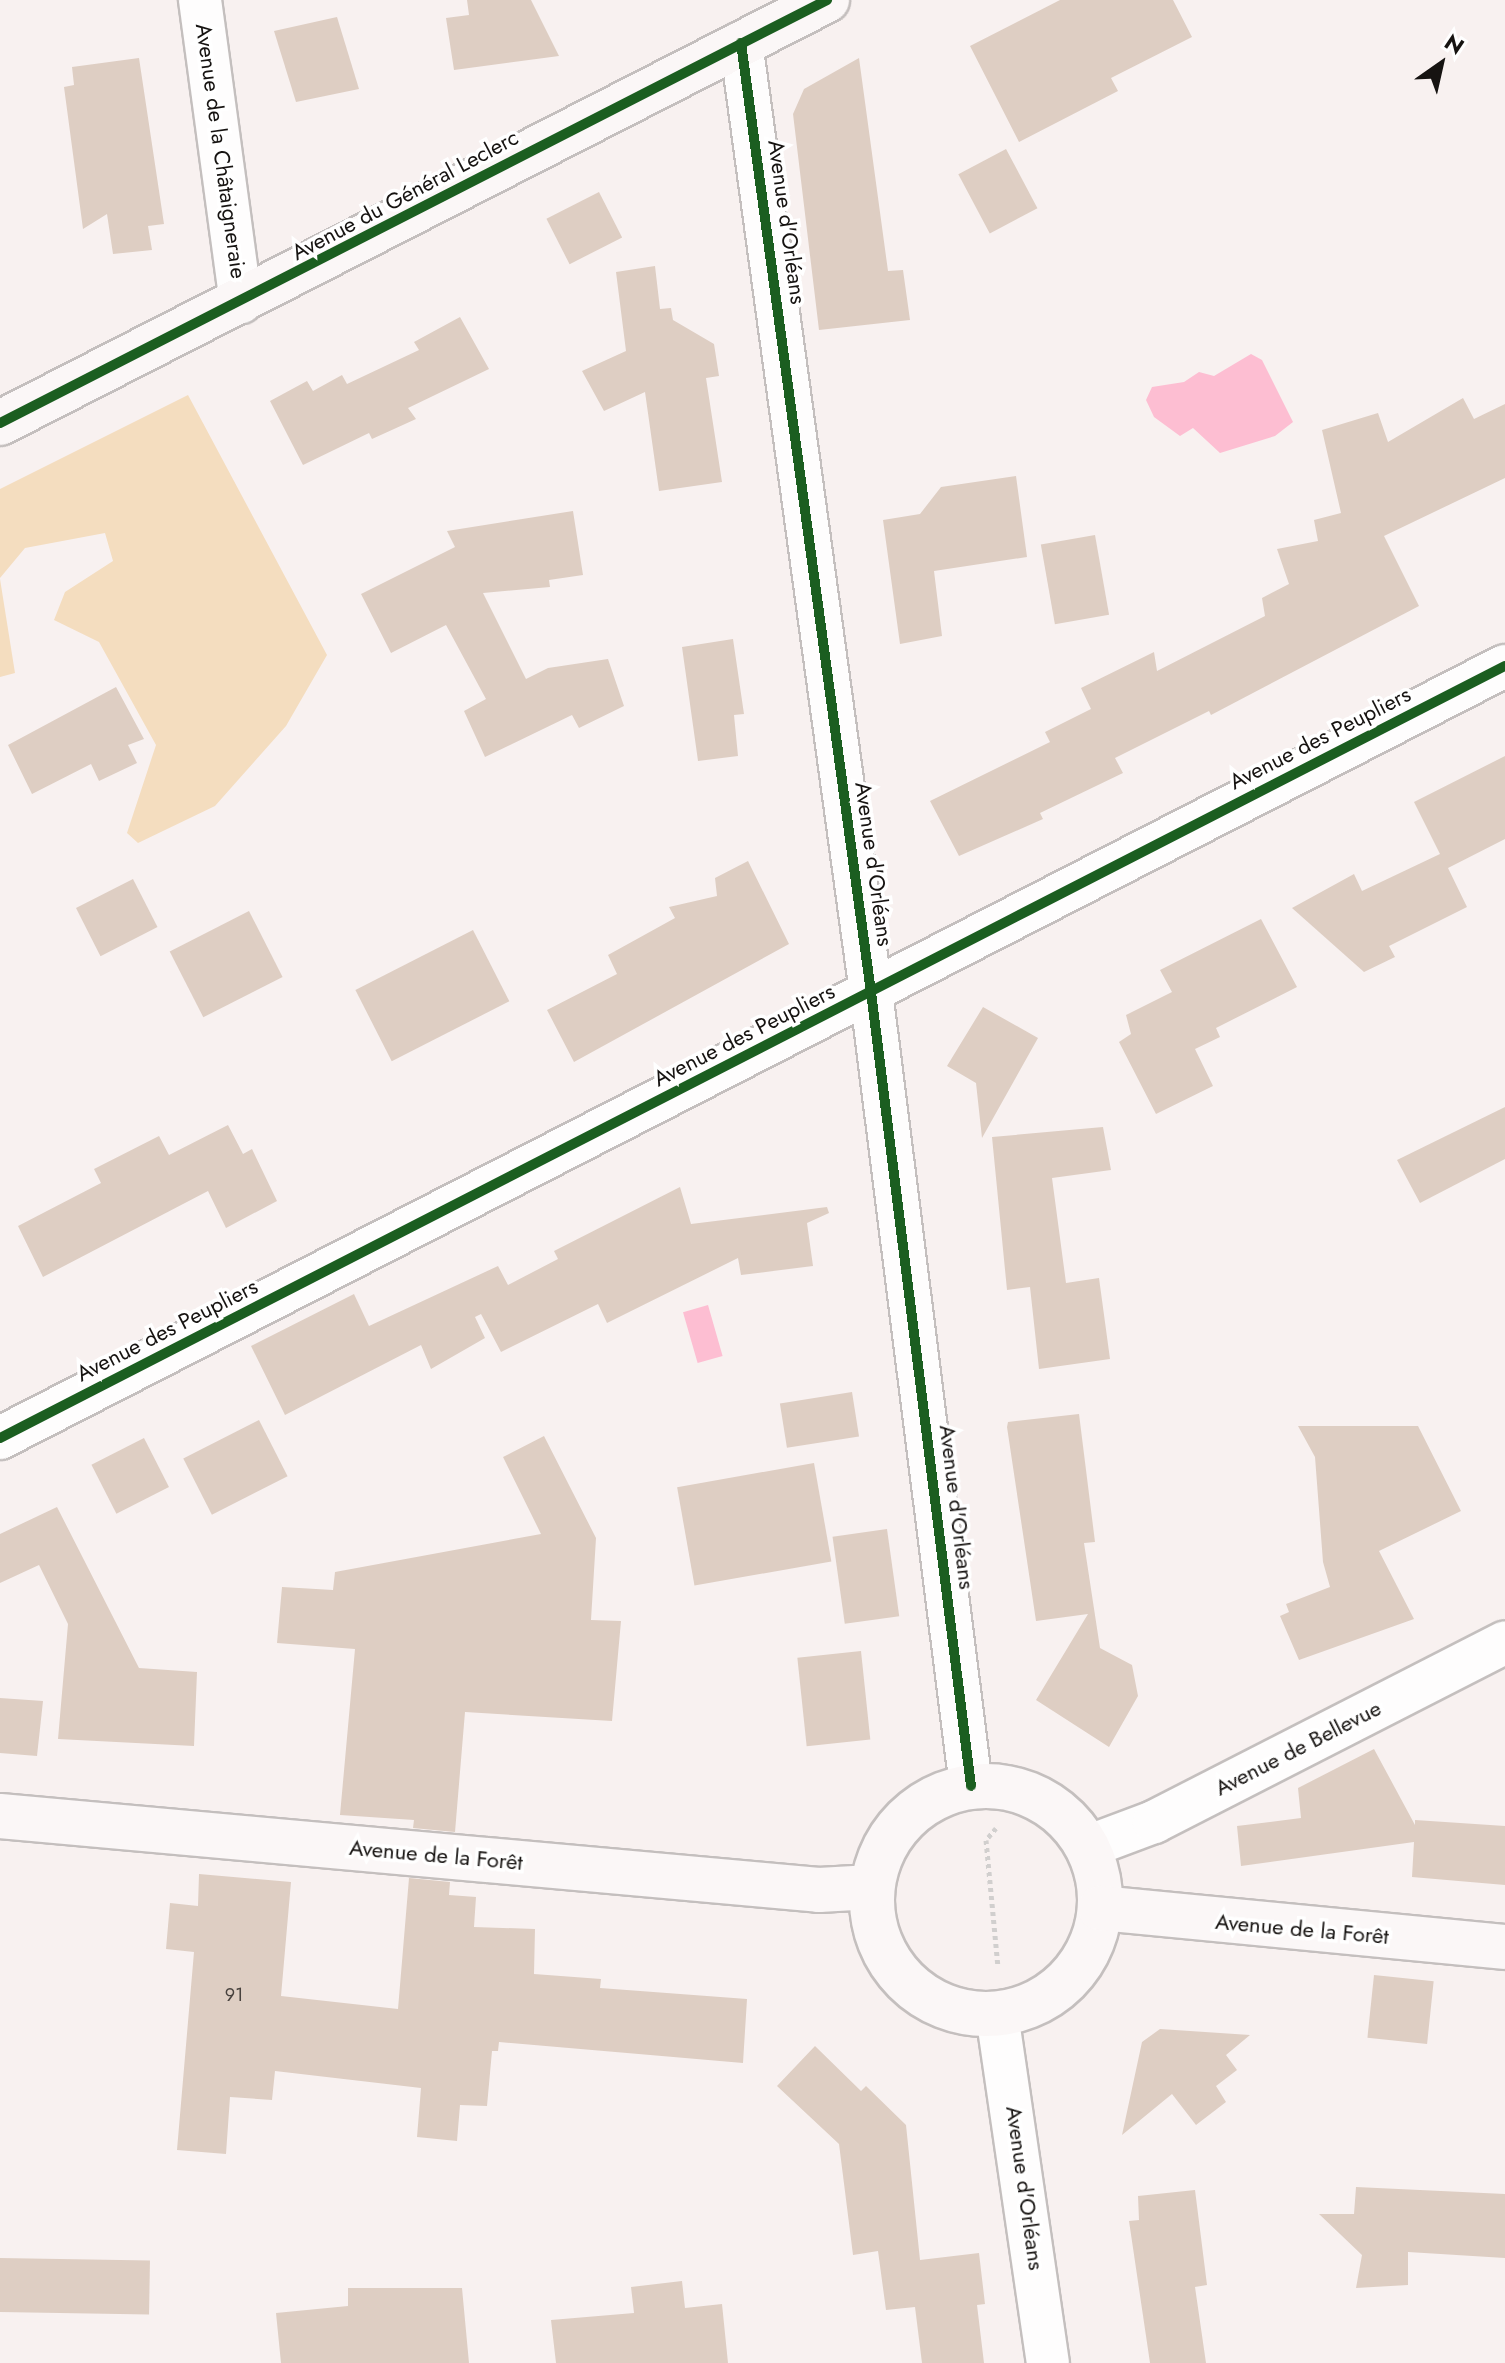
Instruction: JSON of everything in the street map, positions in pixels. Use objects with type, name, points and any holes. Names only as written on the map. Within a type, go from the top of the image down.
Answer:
[{"type":"street","name":"Avenue de la Châtaigneraie","points":[[200,0],[241,302]]},
{"type":"street","name":"Avenue du Général Leclerc","points":[[0,423],[827,0]]},
{"type":"street","name":"Avenue d'Orléans","points":[[741,43],[871,992],[971,1786]]},
{"type":"street","name":"Avenue des Peupliers","points":[[0,1438],[1505,666]]},
{"type":"street","name":"Avenue de Bellevue","points":[[1087,1847],[1154,1822],[1505,1642]]},
{"type":"street","points":[[971,1786],[1016,1805],[1071,1824],[1087,1847],[1097,1877],[1100,1908],[1093,1939],[1078,1968],[1046,1999],[997,2014],[964,2012],[932,2001],[905,1981],[884,1953],[877,1932],[872,1887],[882,1851],[904,1820],[935,1797],[971,1786]]},
{"type":"street","name":"Avenue de la Forêt","points":[[0,1816],[819,1890],[872,1887]]},
{"type":"street","name":"Avenue de la Forêt","points":[[1100,1908],[1505,1947]]},
{"type":"street","name":"Avenue d'Orléans","points":[[997,2014],[1048,2363]]},
{"type":"path","points":[[1016,1805],[986,1840],[999,1972],[1046,1999]]},
{"type":"shaded area","points":[[1251,354],[1262,360],[1293,422],[1275,436],[1220,453],[1193,428],[1180,436],[1154,417],[1146,400],[1152,387],[1184,382],[1199,372],[1214,376]]},
{"type":"shaded area","points":[[188,395],[327,655],[286,726],[215,806],[138,843],[127,833],[156,745],[99,642],[54,620],[65,592],[113,561],[105,533],[25,548],[0,578],[0,489]]},
{"type":"shaded area","points":[[0,579],[15,673],[0,677]]},
{"type":"shaded area","points":[[708,1305],[723,1356],[698,1363],[683,1312]]},
{"type":"building","points":[[467,0],[531,0],[559,56],[454,70],[446,18],[469,15]]},
{"type":"building","points":[[1060,0],[1173,0],[1192,37],[1111,78],[1118,91],[1019,142],[970,46]]},
{"type":"building","points":[[337,17],[359,89],[296,102],[274,31]]},
{"type":"building","points":[[139,58],[164,224],[148,226],[152,250],[113,254],[107,214],[83,229],[64,87],[74,85],[72,67]]},
{"type":"building","points":[[859,58],[888,271],[903,270],[910,320],[819,330],[793,114],[804,89]]},
{"type":"building","points":[[1006,149],[1037,208],[990,234],[958,174]]},
{"type":"building","points":[[599,192],[622,237],[570,264],[546,219]]},
{"type":"building","points":[[655,266],[660,309],[671,308],[673,320],[714,344],[719,376],[706,378],[722,482],[659,491],[645,392],[604,411],[582,371],[626,351],[616,272]]},
{"type":"building","points":[[460,317],[489,369],[408,408],[416,419],[372,439],[369,433],[303,465],[270,401],[307,381],[313,391],[342,375],[347,384],[419,350],[414,342]]},
{"type":"building","points":[[1463,398],[1474,419],[1505,404],[1505,478],[1384,536],[1419,606],[1211,715],[1209,711],[1115,758],[1123,773],[1040,813],[1043,819],[959,856],[930,801],[1050,742],[1045,732],[1091,709],[1081,688],[1154,652],[1157,671],[1265,616],[1262,598],[1289,584],[1277,549],[1318,541],[1314,520],[1341,513],[1322,430],[1378,413],[1388,442]]},
{"type":"building","points":[[1016,476],[1027,557],[934,571],[942,636],[900,644],[883,520],[920,514],[941,487]]},
{"type":"building","points":[[573,511],[583,575],[549,580],[550,587],[483,593],[526,679],[548,668],[608,659],[624,706],[579,728],[572,715],[485,757],[464,711],[486,699],[446,625],[391,653],[361,594],[455,547],[447,531]]},
{"type":"building","points":[[1095,535],[1109,615],[1055,624],[1041,545]]},
{"type":"building","points":[[733,639],[744,714],[734,715],[738,756],[698,761],[682,647]]},
{"type":"building","points":[[116,687],[144,739],[128,745],[137,763],[99,781],[91,764],[32,794],[8,745]]},
{"type":"building","points":[[1505,756],[1505,839],[1448,868],[1467,907],[1389,946],[1395,957],[1364,972],[1292,908],[1354,874],[1362,891],[1440,854],[1414,802]]},
{"type":"building","points":[[748,861],[789,944],[574,1062],[547,1010],[617,974],[608,955],[675,918],[669,907],[717,896],[715,878]]},
{"type":"building","points":[[133,879],[158,927],[100,956],[76,908]]},
{"type":"building","points":[[249,911],[283,977],[203,1017],[170,951]]},
{"type":"building","points":[[1261,919],[1297,987],[1216,1028],[1220,1037],[1195,1049],[1213,1086],[1156,1114],[1119,1042],[1131,1034],[1126,1015],[1172,992],[1160,970]]},
{"type":"building","points":[[473,930],[509,1001],[392,1061],[355,990]]},
{"type":"building","points":[[983,1007],[1038,1038],[982,1138],[976,1083],[947,1066]]},
{"type":"building","points":[[1505,1107],[1505,1159],[1420,1203],[1397,1160]]},
{"type":"building","points":[[228,1125],[243,1154],[252,1149],[277,1201],[226,1228],[208,1191],[43,1277],[18,1226],[101,1183],[94,1169],[159,1136],[169,1155]]},
{"type":"building","points":[[1103,1127],[1111,1170],[1052,1178],[1066,1283],[1099,1278],[1110,1359],[1039,1369],[1030,1287],[1007,1290],[992,1137]]},
{"type":"building","points":[[680,1187],[691,1224],[827,1207],[829,1213],[807,1223],[813,1266],[741,1275],[738,1258],[607,1323],[598,1304],[501,1352],[481,1314],[475,1317],[485,1338],[431,1369],[421,1345],[285,1415],[251,1346],[354,1294],[369,1326],[498,1266],[508,1285],[558,1259],[554,1251]]},
{"type":"building","points":[[852,1392],[859,1436],[787,1448],[780,1403]]},
{"type":"building","points":[[1079,1414],[1095,1542],[1084,1543],[1100,1648],[1132,1665],[1138,1696],[1109,1747],[1036,1700],[1088,1614],[1036,1621],[1007,1427],[1008,1422]]},
{"type":"building","points":[[259,1420],[288,1476],[212,1515],[183,1459]]},
{"type":"building","points":[[1298,1426],[1418,1426],[1461,1511],[1379,1551],[1414,1619],[1299,1660],[1280,1616],[1289,1612],[1286,1604],[1330,1587],[1323,1562],[1315,1457]]},
{"type":"building","points":[[544,1436],[596,1538],[591,1620],[621,1621],[612,1721],[465,1712],[455,1832],[413,1828],[414,1820],[340,1815],[355,1649],[277,1643],[282,1587],[333,1590],[335,1572],[541,1534],[503,1457]]},
{"type":"building","points":[[144,1438],[169,1487],[116,1514],[91,1465]]},
{"type":"building","points":[[814,1463],[831,1561],[694,1586],[677,1487]]},
{"type":"building","points":[[57,1507],[139,1668],[197,1672],[194,1746],[58,1739],[68,1624],[39,1565],[0,1583],[0,1534]]},
{"type":"building","points":[[887,1529],[899,1616],[845,1624],[833,1537]]},
{"type":"building","points":[[861,1651],[870,1740],[807,1746],[797,1658]]},
{"type":"building","points":[[0,1698],[43,1701],[37,1756],[0,1753]]},
{"type":"building","points":[[1374,1749],[1415,1825],[1415,1820],[1505,1826],[1505,1885],[1412,1877],[1414,1842],[1241,1866],[1237,1826],[1301,1818],[1298,1788]]},
{"type":"building","points":[[199,1874],[291,1882],[281,1996],[398,2009],[409,1878],[450,1882],[449,1895],[476,1897],[474,1927],[535,1929],[534,1974],[601,1979],[600,1988],[747,1999],[743,2063],[499,2042],[498,2051],[492,2051],[487,2106],[460,2105],[457,2141],[417,2137],[421,2088],[275,2071],[272,2100],[230,2097],[226,2154],[177,2150],[194,1952],[166,1949],[170,1903],[198,1906]]},
{"type":"building","points":[[1374,1975],[1434,1981],[1427,2044],[1367,2038]]},
{"type":"building","points":[[1160,2029],[1250,2035],[1226,2055],[1237,2070],[1216,2086],[1226,2102],[1196,2125],[1172,2094],[1122,2135],[1142,2042]]},
{"type":"building","points":[[815,2046],[861,2091],[866,2086],[906,2125],[920,2260],[979,2253],[985,2304],[977,2305],[984,2363],[922,2363],[915,2307],[886,2310],[878,2251],[853,2255],[839,2144],[777,2086]]},
{"type":"building","points":[[1356,2187],[1505,2194],[1505,2258],[1408,2252],[1408,2285],[1356,2288],[1362,2255],[1319,2214],[1354,2214]]},
{"type":"building","points":[[1195,2190],[1207,2285],[1195,2287],[1206,2363],[1150,2363],[1129,2221],[1139,2220],[1138,2196]]},
{"type":"building","points":[[0,2258],[150,2261],[149,2315],[0,2312]]},
{"type":"building","points":[[682,2281],[685,2308],[722,2304],[728,2363],[556,2363],[551,2320],[634,2313],[631,2287]]},
{"type":"building","points":[[348,2288],[462,2288],[469,2363],[281,2363],[276,2313],[348,2306]]},
{"type":"cycle path","points":[[0,423],[827,0]]},
{"type":"cycle path","points":[[741,43],[871,992],[971,1786]]},
{"type":"cycle path","points":[[0,1438],[1505,666]]}]
